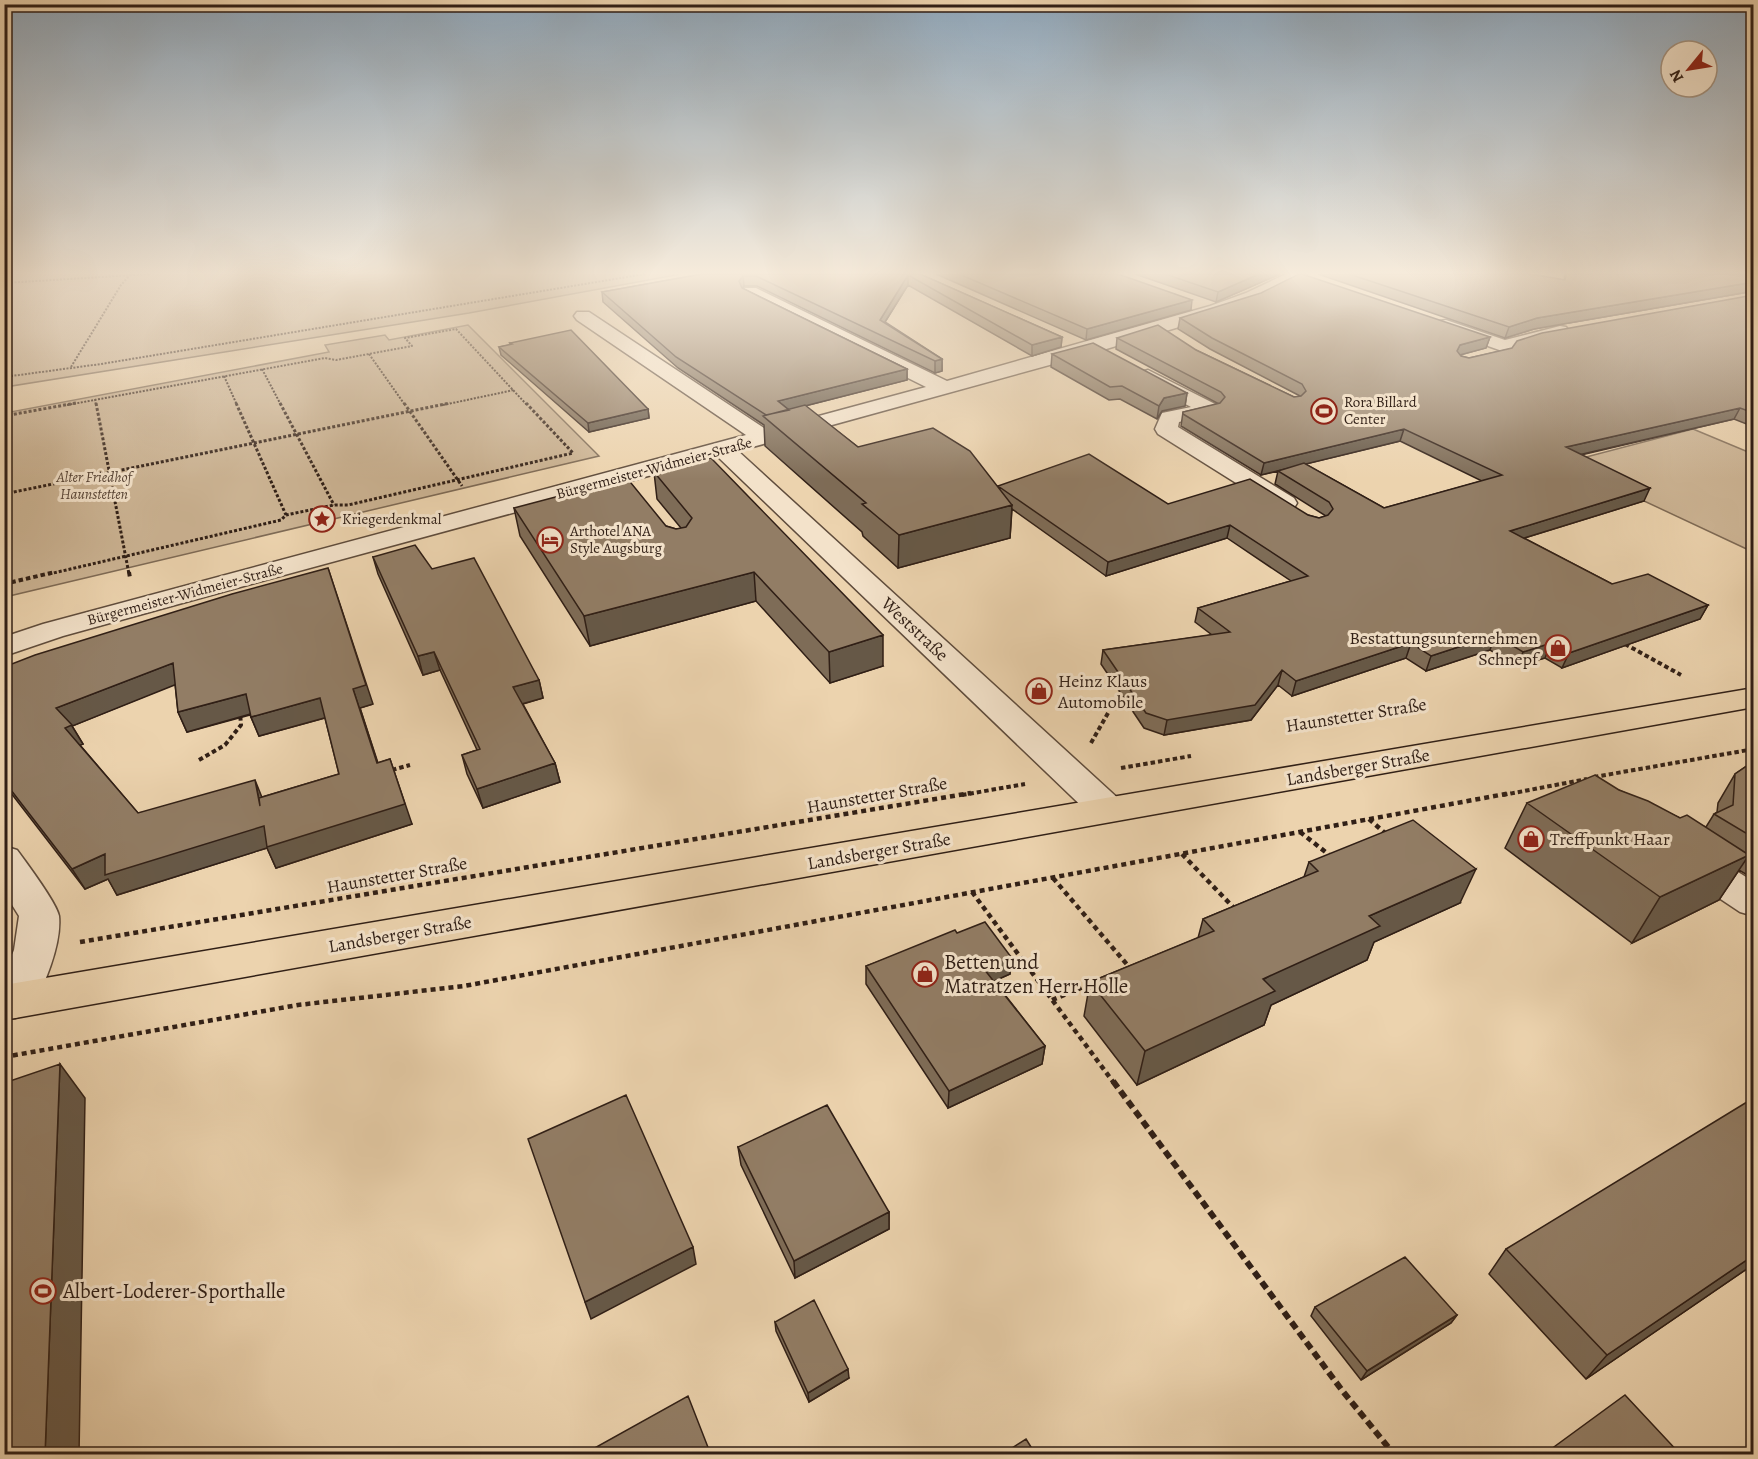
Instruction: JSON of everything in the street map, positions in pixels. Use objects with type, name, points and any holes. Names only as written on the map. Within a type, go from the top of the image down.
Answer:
[{"type":"main road","name":"Landsberger Straße","points":[[10,1002],[1741,699]]},
{"type":"street","points":[[622,342],[765,438]]},
{"type":"street","points":[[852,342],[945,388]]},
{"type":"street","points":[[1075,342],[1127,365],[1210,409],[1170,418],[1166,429],[1306,516]]},
{"type":"street","name":"Bürgermeister-Widmeier-Straße","points":[[4,647],[53,630],[765,438],[1090,347],[1116,342]]},
{"type":"street","points":[[1494,342],[1505,346],[1516,342]]},
{"type":"street","points":[[1483,357],[1501,353],[1505,346]]},
{"type":"street","name":"Weststraße","points":[[722,449],[1108,810]]},
{"type":"street","points":[[623,476],[640,496]]},
{"type":"street","points":[[4,637],[53,630]]},
{"type":"street","points":[[1668,845],[1754,902]]},
{"type":"street","points":[[4,859],[39,915],[35,950],[10,1002]]},
{"type":"path","points":[[71,368],[87,342]]},
{"type":"path","points":[[4,377],[229,342]]},
{"type":"path","points":[[4,416],[325,358],[336,360],[412,346],[409,342]]},
{"type":"path","points":[[4,584],[281,520],[286,515],[334,504],[348,505],[573,453],[468,342]]},
{"type":"path","points":[[369,354],[456,480],[482,513]]},
{"type":"path","points":[[262,369],[334,504]]},
{"type":"path","points":[[224,376],[286,515]]},
{"type":"path","points":[[4,494],[514,390]]},
{"type":"path","points":[[95,399],[111,472],[134,608]]},
{"type":"path","points":[[1620,641],[1681,675],[1741,699]]},
{"type":"path","points":[[1670,676],[1692,673]]},
{"type":"path","points":[[199,760],[225,745],[241,725],[239,703]]},
{"type":"path","points":[[4,1057],[298,1005],[464,986],[1754,749]]},
{"type":"path","name":"Haunstetter Straße","points":[[35,950],[1203,754]]},
{"type":"path","points":[[389,771],[410,765]]},
{"type":"path","points":[[1368,819],[1392,839]]},
{"type":"path","points":[[1300,831],[1336,860]]},
{"type":"path","points":[[1181,854],[1236,910]]},
{"type":"path","points":[[1053,877],[1130,968],[1134,976]]},
{"type":"path","points":[[972,892],[1341,1389],[1388,1448]]},
{"type":"path","points":[[1120,972],[1141,963]]},
{"type":"path","points":[[1052,1000],[1101,980]]},
{"type":"green space","points":[[5,342],[287,342],[5,387]]},
{"type":"green space","name":"Alter Friedhof Haunstetten","points":[[342,342],[485,342],[599,456],[5,597],[5,413],[329,352],[325,345]]},
{"type":"green space","points":[[1693,429],[1753,454],[1753,552],[1595,478],[1567,462]]},
{"type":"building","points":[[583,342],[648,409],[588,423],[499,347],[512,344],[510,343]]},
{"type":"building","points":[[659,342],[852,342],[907,369],[778,401],[789,410],[766,415],[676,357]]},
{"type":"building","points":[[895,342],[915,342],[942,359],[935,361]]},
{"type":"building","points":[[1027,342],[1043,342],[1032,345]]},
{"type":"building","points":[[1125,342],[1184,342],[1294,397],[1301,396],[1306,391],[1302,384],[1220,342],[1471,342],[1460,345],[1457,351],[1461,356],[1469,358],[1512,348],[1516,342],[1754,342],[1754,413],[1740,408],[1566,447],[1650,488],[1510,531],[1612,584],[1648,574],[1708,605],[1569,653],[1551,643],[1523,652],[1495,635],[1431,656],[1411,643],[1296,681],[1282,670],[1255,705],[1167,720],[1146,713],[1103,650],[1230,632],[1198,608],[1308,576],[1230,525],[1108,562],[998,486],[1089,454],[1168,504],[1250,479],[1308,515],[1319,518],[1328,515],[1333,509],[1329,502],[1278,471],[1304,463],[1384,508],[1502,475],[1404,429],[1264,463],[1183,414],[1183,412],[1220,403],[1225,397],[1221,392]]},
{"type":"building","points":[[1093,343],[1187,393],[1164,398],[1159,406],[1122,386],[1110,387],[1052,354]]},
{"type":"building","points":[[805,405],[858,447],[933,428],[970,451],[1012,505],[899,535],[862,504],[866,503],[763,416]]},
{"type":"building","points":[[711,458],[883,635],[829,652],[754,572],[584,616],[514,508],[627,478],[666,526],[676,529],[686,527],[692,518],[654,472]]},
{"type":"building","points":[[415,545],[432,569],[474,558],[539,680],[513,687],[555,763],[477,789],[462,755],[480,749],[434,652],[418,656],[373,557]]},
{"type":"building","points":[[328,568],[366,685],[353,689],[377,763],[390,759],[405,804],[267,847],[264,826],[105,875],[105,854],[72,869],[4,781],[4,667],[35,655],[232,594]],"holes":[[[173,663],[178,712],[246,694],[251,717],[320,698],[339,774],[259,798],[260,806],[255,780],[138,813],[65,728],[72,725],[56,708]]]},
{"type":"building","points":[[1754,761],[1754,838],[1714,814],[1733,805],[1735,774]]},
{"type":"building","points":[[1595,775],[1619,790],[1648,801],[1680,818],[1687,815],[1749,855],[1660,897],[1527,803]]},
{"type":"building","points":[[1413,820],[1476,869],[1369,916],[1380,926],[1263,979],[1275,991],[1145,1051],[1090,982],[1214,931],[1203,919],[1318,871],[1309,862]]},
{"type":"building","points":[[985,922],[1011,957],[984,969],[1045,1046],[949,1091],[866,966],[955,930],[957,933]]},
{"type":"building","name":"Albert-Loderer-Sporthalle","points":[[60,1064],[45,1455],[4,1455],[4,1083]]},
{"type":"building","points":[[626,1095],[693,1247],[585,1302],[528,1139]]},
{"type":"building","points":[[1747,1102],[1754,1107],[1754,1255],[1607,1355],[1506,1249]]},
{"type":"building","points":[[827,1105],[889,1212],[794,1261],[738,1147]]},
{"type":"building","points":[[1405,1257],[1457,1315],[1367,1371],[1315,1307]]},
{"type":"building","points":[[814,1300],[848,1369],[808,1393],[775,1322]]},
{"type":"building","points":[[1625,1395],[1681,1455],[1543,1455]]},
{"type":"building","points":[[688,1396],[711,1455],[582,1455]]},
{"type":"building","points":[[1026,1439],[1036,1455],[1001,1455]]},
{"type":"place","name":"Rora Billard Center","points":[[1324,411]]},
{"type":"place","name":"Kriegerdenkmal","points":[[322,519]]},
{"type":"place","name":"Arthotel ANA Style Augsburg","points":[[550,540]]},
{"type":"place","name":"Bestattungsunternehmen Schnepf","points":[[1558,648]]},
{"type":"place","name":"Heinz Klaus Automobile","points":[[1039,691]]},
{"type":"place","name":"Treffpunkt Haar","points":[[1531,839]]},
{"type":"place","name":"Betten und Matratzen Herr Holle","points":[[925,974]]},
{"type":"place","name":"Albert-Loderer-Sporthalle","points":[[43,1291]]}]
